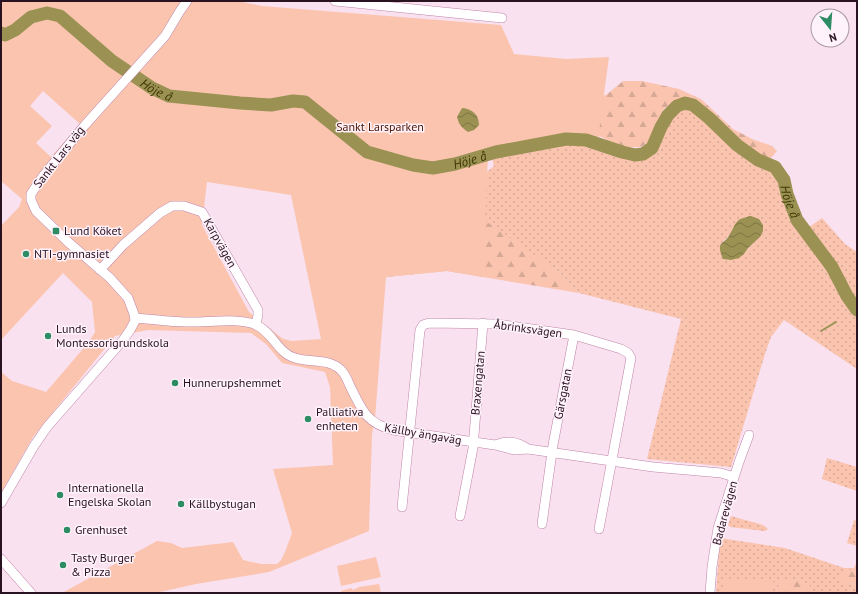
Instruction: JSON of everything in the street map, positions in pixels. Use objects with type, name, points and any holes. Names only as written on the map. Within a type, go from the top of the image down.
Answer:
[{"type":"street","name":"Sankt Lars väg","points":[[135,318],[128,298],[122,291],[36,211],[31,200],[34,188],[43,176],[84,125],[165,36],[187,1]]},
{"type":"street","points":[[335,1],[502,18]]},
{"type":"street","name":"Karpvägen","points":[[100,270],[123,245],[160,213],[172,206],[184,206],[194,209],[202,212],[258,310],[256,324]]},
{"type":"street","points":[[1,503],[30,452],[47,427],[124,339],[133,325],[135,318],[177,322],[248,322],[256,324]]},
{"type":"street","name":"Åbrinksvägen","points":[[410,433],[420,330],[422,325],[429,323],[483,323],[512,325],[574,335],[621,349],[628,353],[631,358],[612,461]]},
{"type":"street","name":"Braxengatan","points":[[460,516],[473,442],[483,323]]},
{"type":"street","name":"Källby ängaväg","points":[[256,324],[266,332],[285,354],[295,359],[326,362],[341,370],[362,409],[374,423],[387,429],[495,445],[514,450],[528,449],[653,467],[721,473],[734,477]]},
{"type":"street","name":"Gärsgatan","points":[[542,524],[552,452],[574,335]]},
{"type":"street","points":[[402,507],[410,433]]},
{"type":"street","name":"Badarevägen","points":[[710,593],[718,528],[749,435]]},
{"type":"street","points":[[599,529],[612,461]]},
{"type":"street","points":[[1,559],[31,593]]},
{"type":"green space","name":"Sankt Larsparken","points":[[1,1],[238,1],[262,6],[501,25],[514,54],[566,59],[609,57],[598,139],[567,134],[488,154],[483,277],[447,271],[386,277],[375,418],[372,434],[369,531],[269,572],[196,584],[155,593],[62,593],[157,541],[171,543],[182,548],[233,542],[243,560],[261,564],[277,564],[285,552],[292,533],[273,469],[333,465],[330,387],[325,372],[282,363],[266,344],[251,333],[148,330],[115,336],[33,437],[1,493],[1,372],[12,381],[46,392],[88,343],[95,332],[92,302],[63,273],[1,340],[1,226],[19,207],[22,199],[1,181]],"holes":[[[43,91],[80,124],[51,157],[36,143],[52,126],[30,106]],[[207,182],[291,195],[321,339],[292,341],[283,339],[249,312],[202,225]]]},
{"type":"green space","points":[[623,81],[642,81],[679,89],[701,99],[733,129],[752,139],[772,146],[777,151],[771,158],[760,156],[747,148],[695,100],[685,98],[674,101],[664,109],[649,144],[639,147],[619,148],[602,137],[575,132],[589,98],[606,95]]},
{"type":"green space","points":[[687,107],[701,114],[735,149],[776,174],[781,181],[794,223],[808,228],[822,218],[845,244],[857,252],[857,369],[784,320],[771,337],[731,467],[647,459],[681,319],[579,293],[558,271],[372,185],[487,172],[494,166],[492,158],[513,152],[567,144],[588,145],[621,157],[643,157],[650,154],[655,148],[665,126],[670,118],[677,112]],"holes":[[[745,217],[760,237],[744,254],[723,241],[730,235],[737,223]]]},
{"type":"green space","points":[[311,171],[474,213],[558,271],[579,293],[447,271],[386,277],[380,287]]},
{"type":"green space","points":[[827,458],[857,467],[857,491],[822,479]]},
{"type":"green space","points":[[731,516],[763,525],[768,529],[765,531],[730,527],[728,525]]},
{"type":"green space","points":[[854,520],[857,521],[857,546],[847,543]]},
{"type":"green space","points":[[720,538],[785,548],[844,568],[854,568],[857,561],[857,572],[845,569],[844,582],[857,585],[857,593],[811,593],[811,588],[783,579],[774,593],[716,593]]},
{"type":"green space","points":[[376,557],[381,577],[341,586],[337,566]]},
{"type":"green space","points":[[845,569],[857,572],[857,585],[843,582],[840,578],[841,572]]},
{"type":"green space","points":[[724,578],[775,582],[768,593],[722,593]]},
{"type":"green space","points":[[783,579],[808,583],[811,588],[811,593],[774,593]]},
{"type":"green space","points":[[379,584],[381,593],[341,593],[341,591],[351,588],[353,590],[359,587]]},
{"type":"water","points":[[462,108],[472,111],[477,115],[479,125],[474,130],[468,132],[462,128],[457,117]]},
{"type":"water","points":[[751,216],[759,219],[763,225],[763,231],[760,237],[739,258],[731,260],[723,259],[720,249],[721,244],[728,238],[739,220]]},
{"type":"waterway","name":"Höje å","points":[[1,33],[5,35],[15,30],[31,17],[47,13],[60,16],[112,61],[152,88],[169,96],[271,105],[293,101],[305,102],[367,152],[413,165],[433,168],[455,164],[496,152],[566,139],[586,140],[622,152],[635,155],[643,154],[652,148],[668,115],[677,106],[685,103],[693,105],[737,145],[758,160],[775,167],[784,180],[787,194],[797,220],[832,267],[847,296],[857,310]]},
{"type":"waterway","points":[[821,331],[836,322]]},
{"type":"place","name":"Lund Köket","points":[[56,231]]},
{"type":"place","name":"NTI-gymnasiet","points":[[26,254]]},
{"type":"place","name":"Lunds Montessorigrundskola","points":[[48,336]]},
{"type":"place","name":"Hunnerupshemmet","points":[[175,383]]},
{"type":"place","name":"Palliativa enheten","points":[[308,419]]},
{"type":"place","name":"Internationella Engelska Skolan","points":[[60,495]]},
{"type":"place","name":"Källbystugan","points":[[181,504]]},
{"type":"place","name":"Grenhuset","points":[[67,530]]},
{"type":"place","name":"Tasty Burger & Pizza","points":[[63,565]]}]
